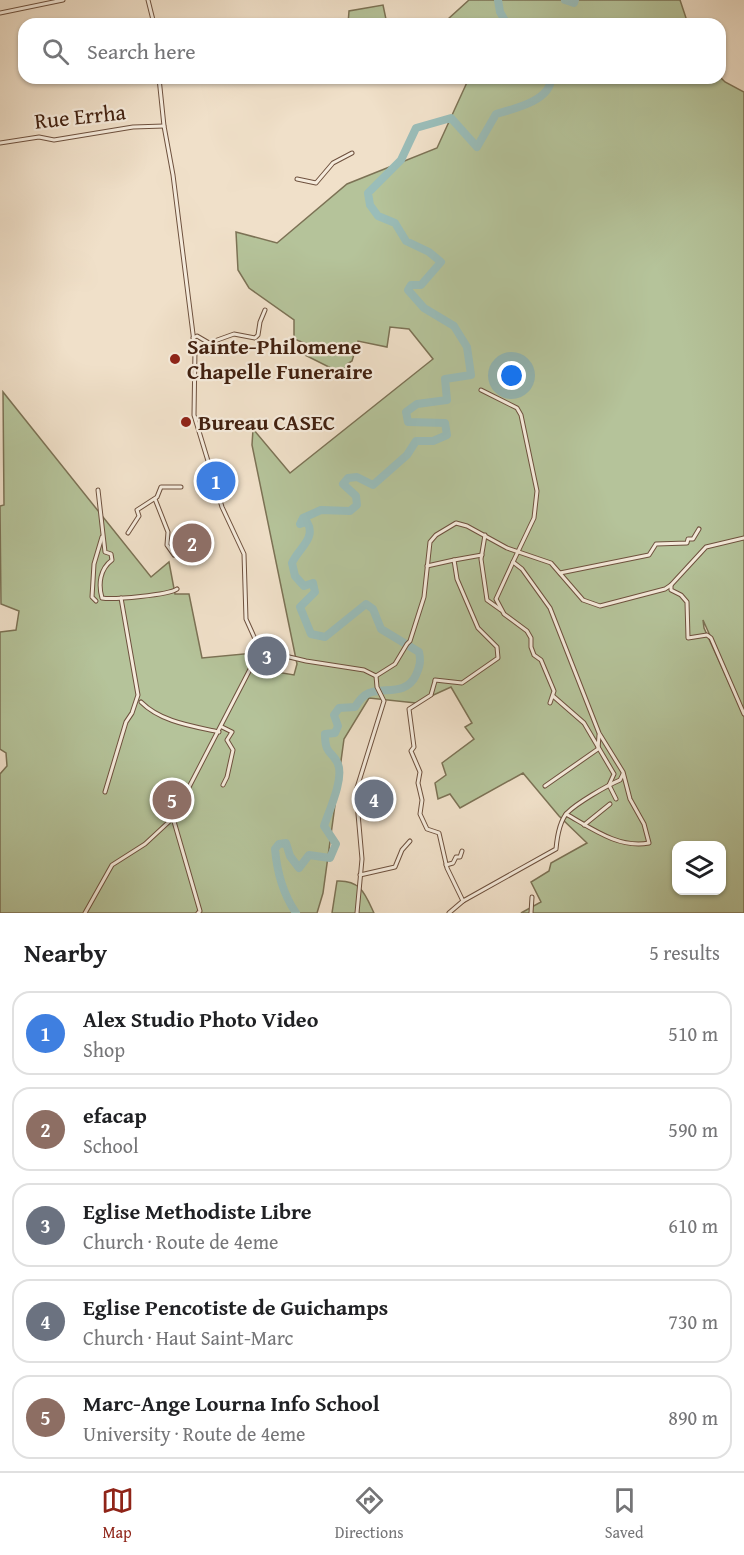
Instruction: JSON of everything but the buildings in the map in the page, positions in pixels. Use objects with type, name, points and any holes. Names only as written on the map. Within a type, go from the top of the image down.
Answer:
[{"type":"street","points":[[0,13],[63,0]]},
{"type":"street","points":[[148,0],[152,18]]},
{"type":"street","points":[[160,84],[193,338],[194,414],[222,507],[244,554],[246,619],[260,650]]},
{"type":"street","name":"Rue Errha","points":[[0,142],[39,137],[54,140],[134,128],[164,126]]},
{"type":"street","points":[[297,179],[316,183],[333,163],[352,153]]},
{"type":"street","points":[[193,338],[197,336],[209,343],[234,334],[255,338],[258,335],[265,310]]},
{"type":"street","points":[[481,390],[517,408],[521,415],[537,491],[534,518],[496,599],[503,612]]},
{"type":"street","points":[[128,532],[139,516],[137,510],[154,499],[161,486],[181,486]]},
{"type":"street","points":[[98,490],[105,552],[111,554],[112,560],[103,569],[100,590],[102,598],[114,600],[157,595],[177,589]]},
{"type":"street","points":[[154,499],[168,532],[167,545],[174,555]]},
{"type":"street","points":[[376,676],[395,664],[407,644],[411,642],[424,597],[430,542],[435,535],[456,523],[467,526],[507,548],[551,563],[584,600],[600,606],[671,585],[706,547],[744,538]]},
{"type":"street","points":[[560,573],[650,555],[656,544],[687,543],[688,539],[693,539],[699,529]]},
{"type":"street","points":[[96,601],[92,597],[94,564],[104,532]]},
{"type":"street","points":[[485,536],[482,555],[488,600],[527,631],[531,638],[534,655],[541,660],[554,691],[550,703]]},
{"type":"street","points":[[427,566],[482,555]]},
{"type":"street","points":[[454,560],[457,579],[478,628],[497,647],[498,658],[462,683],[435,680],[431,695],[409,709],[414,747],[411,751],[420,772],[418,783],[422,800],[420,814],[427,829],[439,833],[446,866],[463,901]]},
{"type":"street","points":[[514,561],[550,608],[585,701],[599,733],[623,772],[630,799],[644,824],[649,843],[642,845],[623,842],[597,832],[566,814]]},
{"type":"street","points":[[671,585],[671,590],[687,602],[688,638],[707,635],[711,638],[744,714]]},
{"type":"street","points":[[105,792],[126,722],[132,713],[138,695],[120,598]]},
{"type":"street","points":[[260,650],[306,661],[364,670],[376,676]]},
{"type":"street","points":[[85,913],[112,865],[145,844],[173,818],[260,650]]},
{"type":"street","points":[[357,913],[362,859],[356,791],[384,701],[377,687],[376,676]]},
{"type":"street","points":[[553,696],[584,723],[614,774],[609,785]]},
{"type":"street","points":[[141,702],[151,711],[180,724],[219,732]]},
{"type":"street","points":[[222,727],[232,732],[227,740],[234,750],[223,786]]},
{"type":"street","points":[[598,749],[599,733]]},
{"type":"street","points":[[545,786],[598,749]]},
{"type":"street","points":[[449,913],[463,901],[556,849],[560,827],[566,814],[620,780],[623,772]]},
{"type":"street","points":[[609,785],[616,799]]},
{"type":"street","points":[[584,825],[610,804]]},
{"type":"street","points":[[173,818],[199,912]]},
{"type":"street","points":[[360,875],[395,867],[402,850],[410,841]]},
{"type":"street","points":[[446,866],[453,863],[456,857],[460,857],[462,851]]},
{"type":"street","points":[[531,913],[532,897]]},
{"type":"green space","points":[[469,0],[680,0],[686,18],[449,18]]},
{"type":"green space","points":[[383,5],[386,18],[348,18],[349,11]]},
{"type":"green space","points":[[726,83],[744,92],[744,712],[703,620],[704,628],[744,716],[744,913],[521,913],[541,902],[531,882],[549,871],[551,863],[587,843],[559,816],[523,773],[460,808],[450,794],[438,799],[435,783],[446,775],[442,763],[474,739],[465,727],[472,723],[451,687],[416,703],[369,698],[344,739],[323,893],[317,913],[0,913],[0,774],[7,766],[6,753],[0,749],[0,632],[16,630],[19,611],[1,604],[0,506],[4,505],[3,392],[151,577],[169,562],[175,594],[189,594],[202,658],[254,653],[253,668],[294,675],[297,664],[252,445],[253,429],[290,473],[433,359],[409,329],[390,327],[387,347],[358,341],[352,361],[347,364],[341,378],[329,367],[305,355],[307,344],[294,339],[294,320],[249,288],[238,270],[236,232],[277,243],[347,184],[437,148],[466,84]]},
{"type":"green space","points":[[337,881],[345,881],[357,886],[365,894],[374,913],[332,913]]},
{"type":"waterway","points":[[498,0],[504,18]]},
{"type":"waterway","points":[[565,0],[574,3],[575,0]]},
{"type":"waterway","points":[[296,913],[281,882],[275,849],[279,844],[286,843],[290,856],[299,868],[309,855],[330,858],[336,844],[324,826],[335,795],[339,770],[336,760],[328,749],[325,734],[335,733],[338,726],[334,715],[339,708],[355,707],[369,693],[407,686],[416,675],[420,661],[419,652],[381,629],[373,609],[366,604],[325,637],[311,634],[300,607],[315,592],[313,583],[304,586],[295,576],[292,563],[310,533],[307,522],[300,524],[303,518],[321,510],[350,511],[357,505],[356,496],[343,484],[348,478],[357,477],[373,485],[407,455],[416,441],[433,441],[447,435],[445,423],[408,422],[406,412],[417,404],[447,400],[445,379],[471,375],[467,347],[454,326],[424,308],[408,290],[411,285],[421,285],[441,262],[429,252],[406,241],[395,223],[378,216],[370,205],[368,193],[401,160],[416,128],[451,118],[477,147],[496,114],[530,103],[545,93],[550,84]]},
{"type":"place","name":"Sainte-Philomene Chapelle Funeraire","points":[[175,359]]},
{"type":"place","name":"Bureau CASEC","points":[[186,422]]},
{"type":"place","name":"Alex Studio Photo Video","points":[[216,481]]},
{"type":"place","name":"efacap","points":[[192,543]]},
{"type":"place","name":"Eglise Methodiste Libre","points":[[267,656]]},
{"type":"place","name":"Eglise Pencotiste de Guichamps","points":[[374,799]]},
{"type":"place","name":"Marc-Ange Lourna Info School","points":[[172,800]]}]
